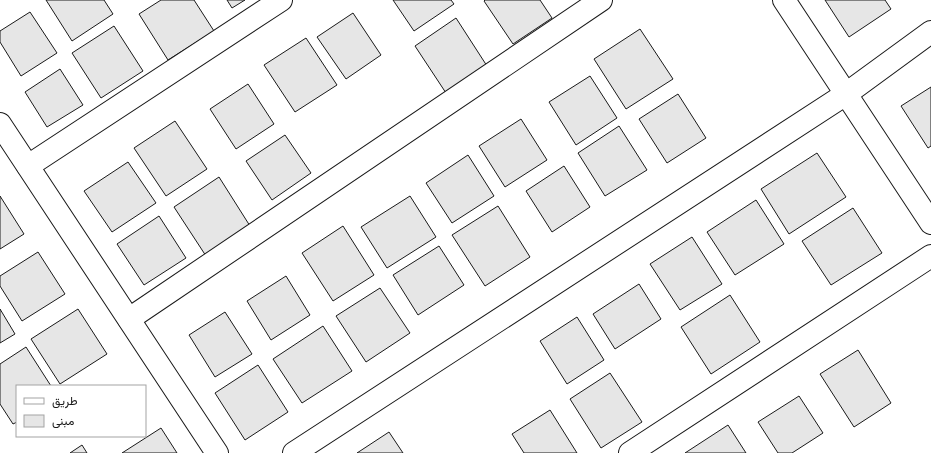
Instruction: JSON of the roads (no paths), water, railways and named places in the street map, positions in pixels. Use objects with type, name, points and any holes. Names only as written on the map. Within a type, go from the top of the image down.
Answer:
[{"type":"street","points":[[28,166],[281,0]]},
{"type":"street","points":[[129,319],[601,0]]},
{"type":"street","points":[[784,0],[931,223]]},
{"type":"street","points":[[294,453],[846,94],[931,32]]},
{"type":"street","points":[[0,124],[217,453]]},
{"type":"street","points":[[630,453],[931,256]]}]
